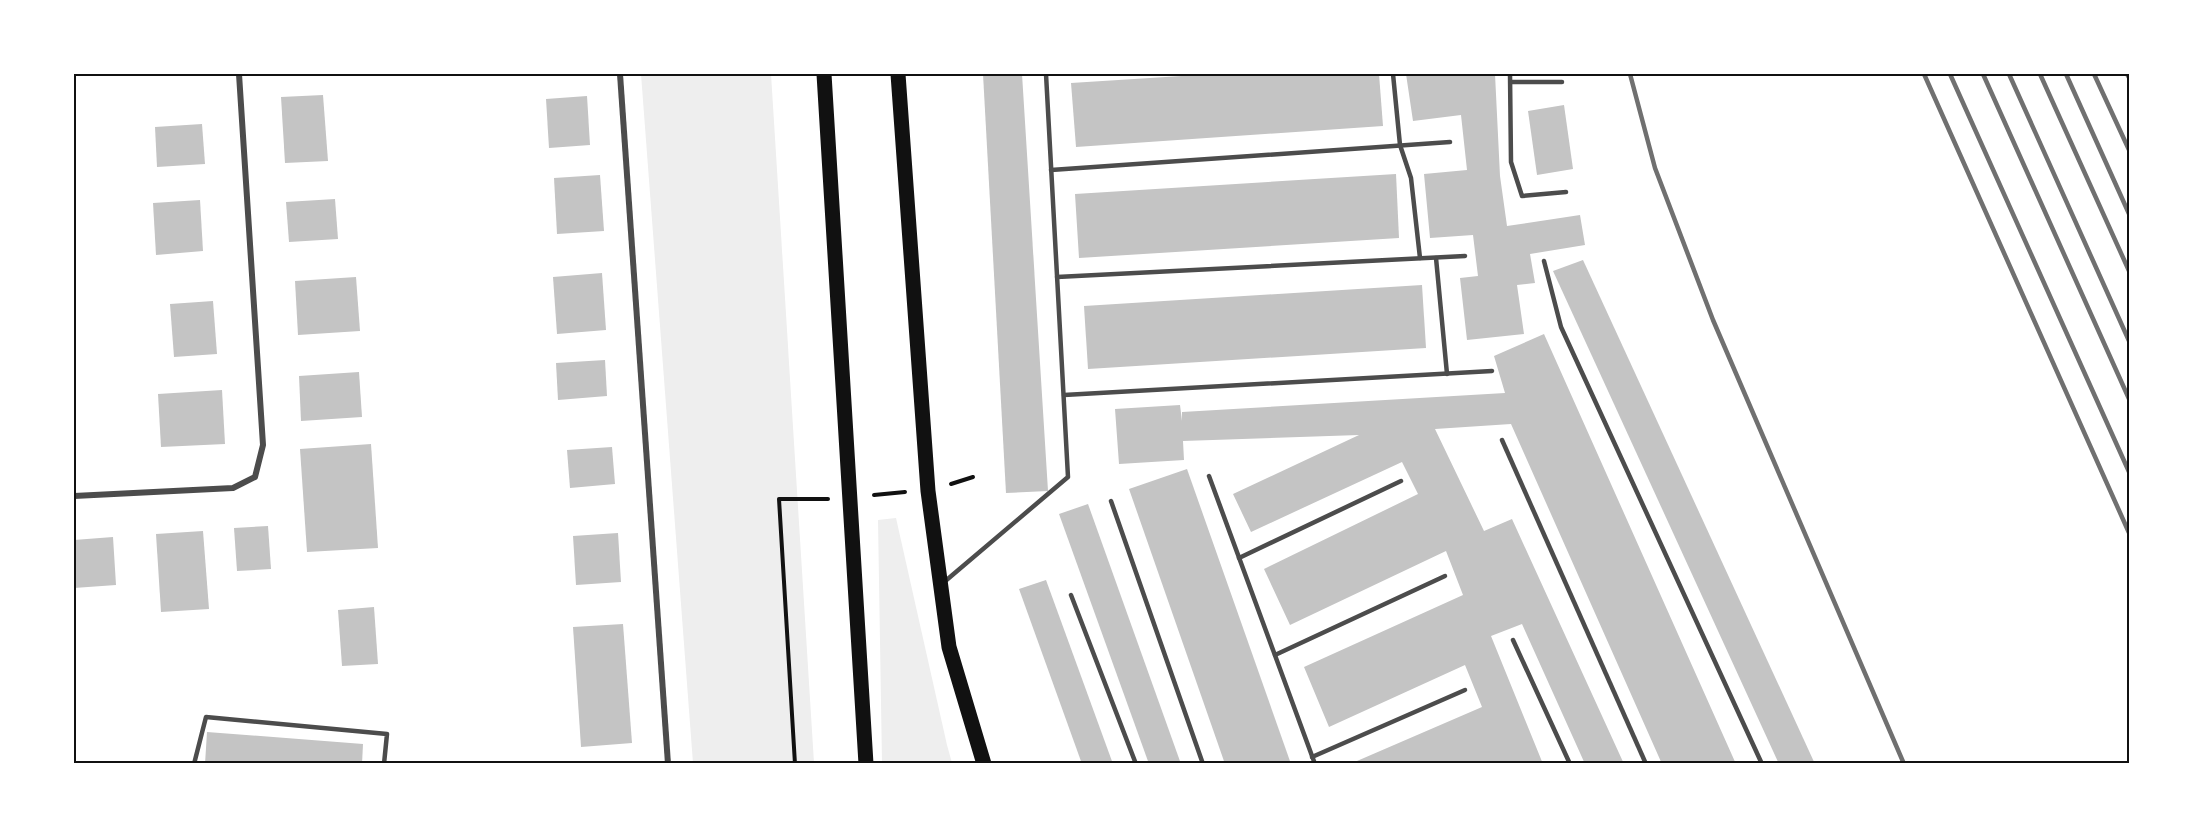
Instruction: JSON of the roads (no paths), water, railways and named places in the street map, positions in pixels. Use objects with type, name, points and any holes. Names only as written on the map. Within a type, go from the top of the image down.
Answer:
[{"type":"main road","points":[[824,74],[866,764]]},
{"type":"main road","points":[[898,74],[928,490],[949,647],[984,764]]},
{"type":"street","points":[[74,496],[233,488],[255,477],[263,445],[239,74]]},
{"type":"street","points":[[620,74],[668,764]]},
{"type":"lane","points":[[941,585],[1068,477],[1046,74]]},
{"type":"lane","points":[[1393,74],[1400,145],[1411,178],[1420,258]]},
{"type":"lane","points":[[1510,74],[1511,162],[1522,196],[1566,192]]},
{"type":"lane","points":[[1510,82],[1562,81]]},
{"type":"lane","points":[[1051,170],[1450,142]]},
{"type":"lane","points":[[1057,277],[1465,256]]},
{"type":"lane","points":[[1436,258],[1448,374]]},
{"type":"lane","points":[[1544,261],[1561,327],[1762,764]]},
{"type":"lane","points":[[1064,396],[1492,371]]},
{"type":"lane","points":[[1502,440],[1646,764]]},
{"type":"lane","points":[[1209,476],[1315,764]]},
{"type":"lane","points":[[1239,558],[1401,481]]},
{"type":"lane","points":[[1111,501],[1203,764]]},
{"type":"lane","points":[[1275,655],[1445,576]]},
{"type":"lane","points":[[1071,595],[1136,764]]},
{"type":"lane","points":[[1513,640],[1570,764]]},
{"type":"lane","points":[[1312,757],[1465,690]]},
{"type":"lane","points":[[194,764],[206,717],[387,734],[384,764]]},
{"type":"railway","points":[[1630,74],[1655,168],[1713,320],[1904,764]]},
{"type":"railway","points":[[1924,74],[2130,535]]},
{"type":"railway","points":[[1950,74],[2130,474]]},
{"type":"railway","points":[[1983,74],[2130,401]]},
{"type":"railway","points":[[2009,74],[2130,343]]},
{"type":"railway","points":[[2040,74],[2130,273]]},
{"type":"railway","points":[[2066,74],[2130,216]]},
{"type":"railway","points":[[2094,74],[2130,152]]},
{"type":"railway","points":[[2127,74],[2130,79]]}]
